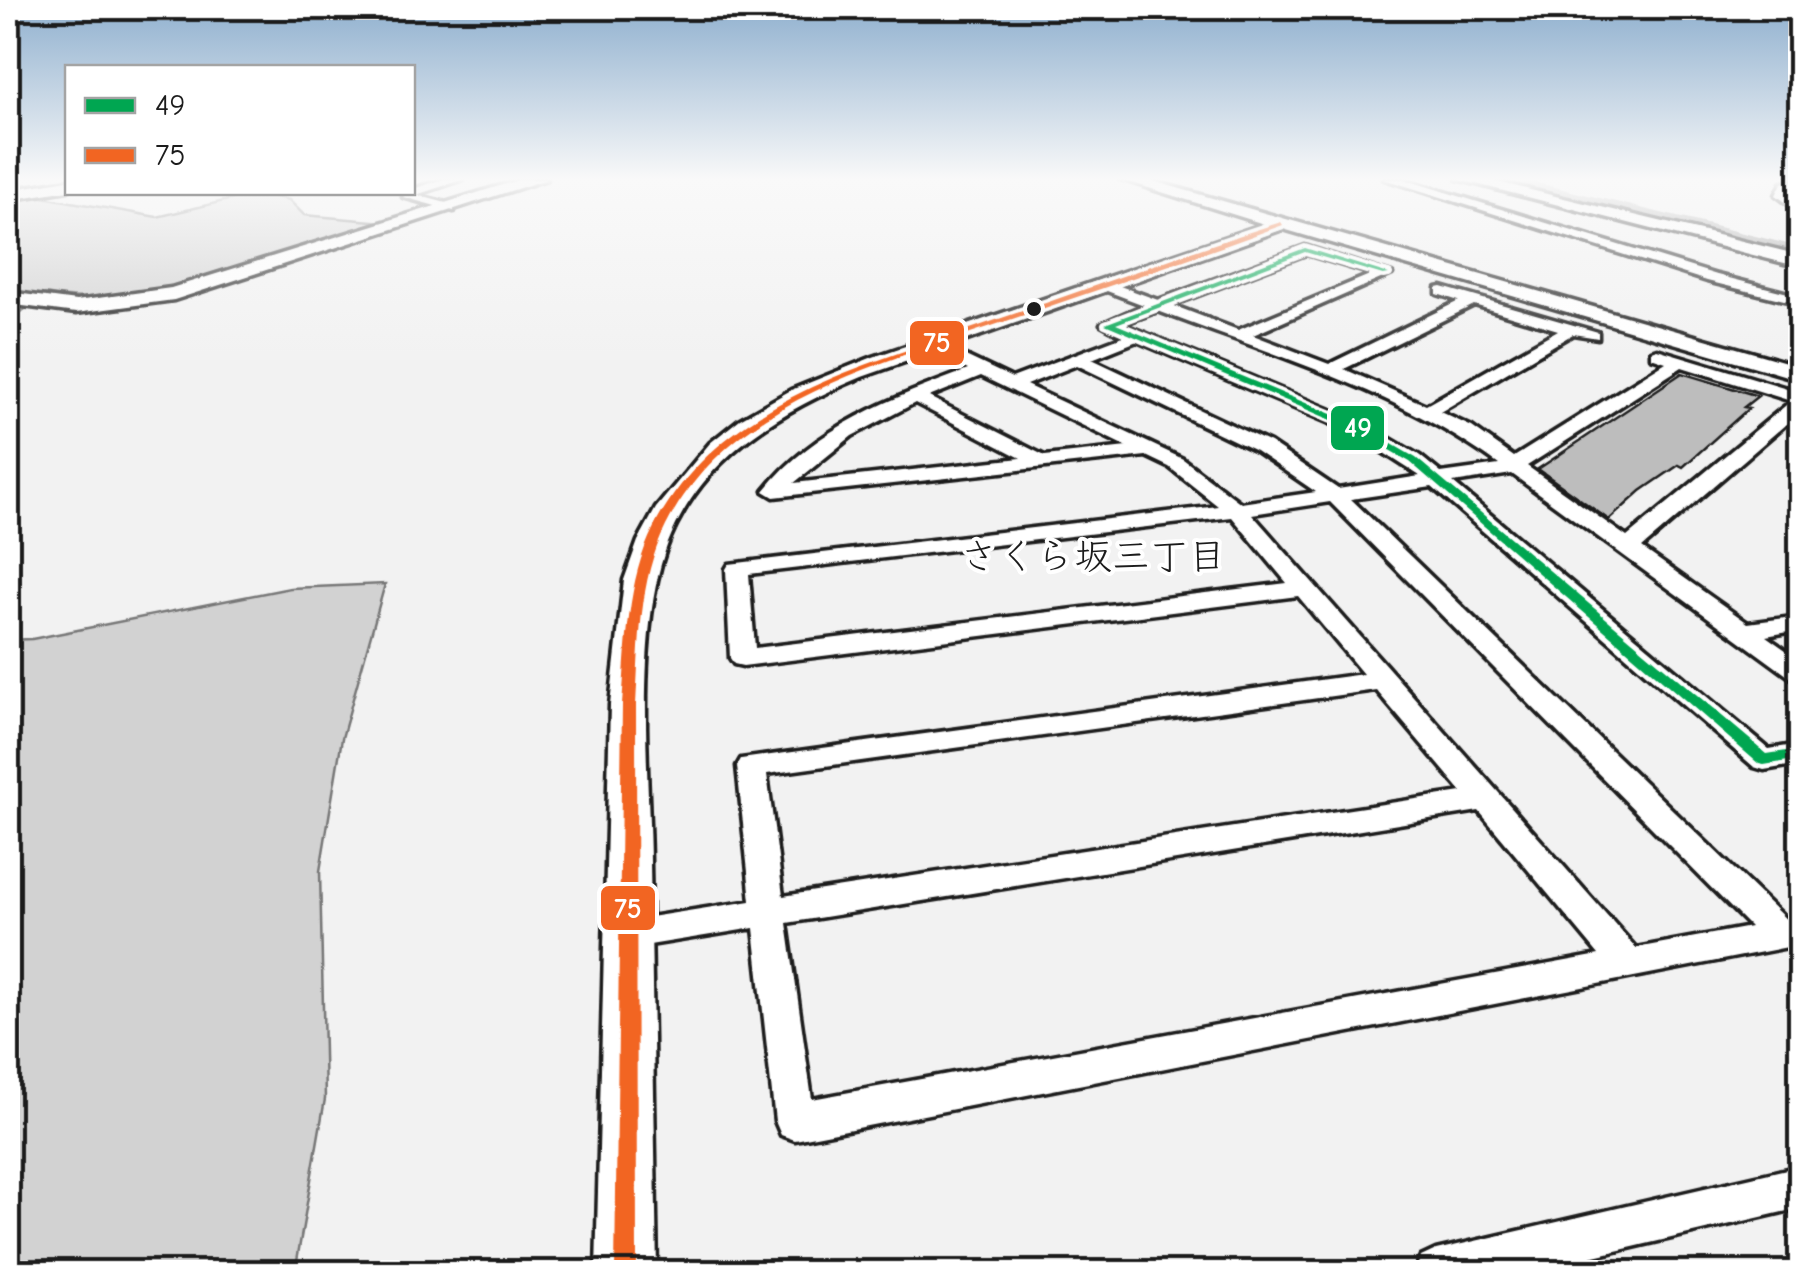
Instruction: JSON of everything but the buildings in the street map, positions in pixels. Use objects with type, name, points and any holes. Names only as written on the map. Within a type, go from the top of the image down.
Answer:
[{"type":"street","points":[[8,298],[76,306],[174,294],[351,239]]},
{"type":"street","points":[[626,1272],[630,705],[635,612],[652,542],[685,485],[748,426],[822,384],[1238,239]]},
{"type":"street","points":[[1332,239],[1800,374]]},
{"type":"street","points":[[1584,239],[1800,300]]},
{"type":"street","points":[[1706,239],[1800,261]]},
{"type":"street","points":[[1743,248],[1782,239]]},
{"type":"street","points":[[1240,335],[1385,274],[1305,250],[1109,324],[1358,428],[1442,481],[1764,760],[1800,754]]},
{"type":"street","points":[[1104,285],[1332,369],[1465,431],[1800,672]]},
{"type":"street","points":[[1442,291],[1592,335]]},
{"type":"street","points":[[1332,369],[1473,300]]},
{"type":"street","points":[[1428,412],[1570,328]]},
{"type":"street","points":[[1012,384],[1139,336]]},
{"type":"street","points":[[930,346],[1176,463],[1237,510],[1628,964]]},
{"type":"street","points":[[1657,354],[1800,400]]},
{"type":"street","points":[[1078,359],[1263,447],[1337,497],[1780,936],[795,1121],[751,766],[1383,680]]},
{"type":"street","points":[[1304,588],[744,658],[737,569],[1337,497],[1514,466],[1680,361]]},
{"type":"street","points":[[982,370],[880,410],[822,444],[774,491],[1150,450]]},
{"type":"street","points":[[914,396],[1043,462]]},
{"type":"street","points":[[1627,549],[1800,400]]},
{"type":"street","points":[[1746,631],[1800,624]]},
{"type":"street","points":[[631,934],[1486,800]]},
{"type":"street","points":[[1436,1272],[1800,1188]]},
{"type":"shaded area","points":[[8,239],[334,239],[171,288],[84,298],[45,294],[8,322]]},
{"type":"shaded area","points":[[385,584],[342,738],[320,871],[325,1099],[295,1272],[8,1272],[8,640],[32,639],[290,588]]},
{"type":"waterway","points":[[1734,239],[1800,255]]},
{"type":"transit line","name":"75","points":[[626,1272],[629,705],[641,580],[653,541],[671,508],[720,449],[749,425],[799,395],[881,362],[1238,239]]},
{"type":"transit line","name":"49","points":[[1385,274],[1305,250],[1109,324],[1358,428],[1413,460],[1764,760],[1800,754]]},
{"type":"district","name":"さくら坂三丁目","points":[[1093,557]]}]
